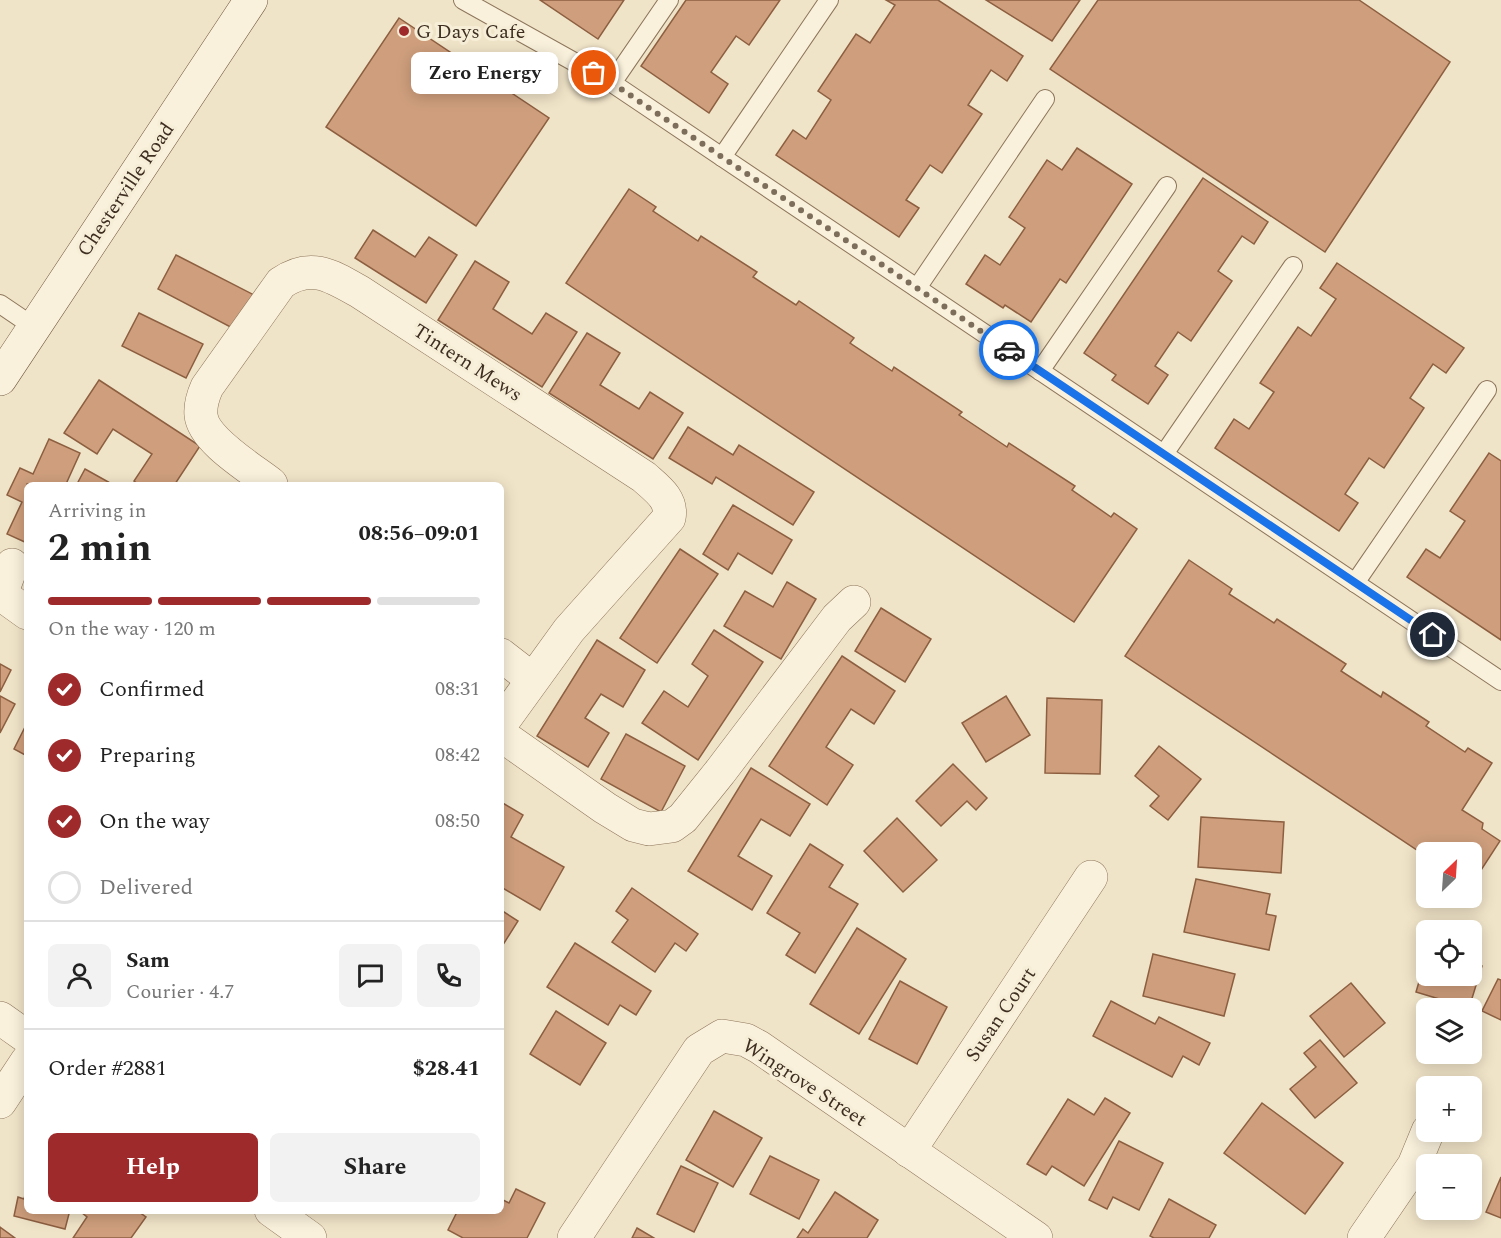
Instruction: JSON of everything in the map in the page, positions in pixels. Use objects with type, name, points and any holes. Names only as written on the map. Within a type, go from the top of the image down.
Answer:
[{"type":"street","name":"Chesterville Road","points":[[3,367],[34,327],[251,0]]},
{"type":"street","name":"Tintern Mews","points":[[268,482],[216,441],[206,430],[201,417],[201,402],[207,387],[281,283],[294,274],[307,271],[341,281],[360,292],[644,477],[660,491],[669,504],[669,518],[569,630],[504,720]]},
{"type":"street","points":[[504,737],[633,825],[649,829],[672,826],[683,818],[837,618],[854,602]]},
{"type":"street","points":[[504,658],[532,679]]},
{"type":"street","name":"Susan Court","points":[[909,1151],[1091,877]]},
{"type":"street","points":[[0,1018],[24,1035]]},
{"type":"street","name":"Wingrove Street","points":[[574,1238],[699,1050],[722,1036],[746,1040],[759,1047],[1035,1238]]},
{"type":"street","points":[[0,1102],[24,1066]]},
{"type":"street","points":[[1364,1238],[1414,1165],[1423,1142]]},
{"type":"street","points":[[277,1214],[310,1238]]},
{"type":"lane","points":[[463,0],[612,83],[1501,681]]},
{"type":"lane","points":[[612,83],[669,0]]},
{"type":"lane","points":[[722,157],[829,0]]},
{"type":"lane","points":[[917,288],[1045,99]]},
{"type":"lane","points":[[1040,371],[1167,186]]},
{"type":"lane","points":[[1164,454],[1293,266]]},
{"type":"lane","points":[[0,304],[34,327]]},
{"type":"lane","points":[[1355,583],[1487,390]]},
{"type":"building","points":[[540,0],[624,0],[598,39]]},
{"type":"building","points":[[686,0],[780,0],[749,45],[736,36],[711,72],[728,84],[709,113],[641,66]]},
{"type":"building","points":[[886,0],[938,0],[1023,56],[1007,81],[991,70],[968,105],[982,114],[942,173],[930,165],[906,200],[919,208],[899,237],[776,155],[793,130],[806,139],[831,100],[818,91],[856,34],[870,43],[895,5]]},
{"type":"building","points":[[986,0],[1080,0],[1052,41]]},
{"type":"building","points":[[1098,0],[1359,0],[1450,62],[1325,252],[1050,69]]},
{"type":"building","points":[[399,18],[549,118],[476,226],[326,127]]},
{"type":"building","points":[[1077,148],[1132,184],[1066,283],[1060,279],[1031,322],[1005,305],[1003,308],[966,284],[985,255],[1000,265],[1025,228],[1009,217],[1047,160],[1062,170]]},
{"type":"building","points":[[1203,178],[1268,222],[1254,244],[1242,236],[1218,271],[1232,281],[1191,341],[1178,332],[1155,366],[1168,375],[1148,404],[1112,380],[1116,375],[1084,353]]},
{"type":"building","points":[[629,189],[656,207],[653,211],[698,241],[701,236],[757,272],[753,277],[796,305],[799,301],[854,338],[850,343],[892,371],[894,367],[962,412],[959,415],[1007,447],[1009,443],[1075,486],[1072,490],[1111,517],[1114,513],[1137,529],[1074,622],[566,283]]},
{"type":"building","points":[[373,230],[415,257],[429,237],[457,255],[426,303],[355,258]]},
{"type":"building","points":[[176,255],[258,297],[240,332],[158,289]]},
{"type":"building","points":[[475,261],[509,282],[493,309],[532,334],[546,313],[577,332],[542,387],[438,320]]},
{"type":"building","points":[[1337,263],[1464,348],[1446,373],[1433,364],[1410,398],[1424,408],[1384,468],[1369,458],[1345,494],[1358,503],[1339,531],[1215,448],[1234,419],[1249,429],[1274,392],[1260,383],[1298,327],[1311,336],[1336,299],[1320,288]]},
{"type":"building","points":[[139,313],[203,344],[186,378],[122,346]]},
{"type":"building","points":[[587,333],[620,353],[600,385],[639,409],[650,392],[683,413],[653,459],[549,393]]},
{"type":"building","points":[[99,380],[200,446],[176,482],[135,482],[152,454],[113,429],[97,454],[64,433]]},
{"type":"building","points":[[688,427],[733,455],[739,445],[814,492],[793,525],[716,477],[712,484],[669,458]]},
{"type":"building","points":[[49,439],[80,453],[67,482],[24,482],[24,542],[7,534],[22,502],[7,495],[20,468],[33,474]]},
{"type":"building","points":[[1489,453],[1501,461],[1501,640],[1407,577],[1426,549],[1440,558],[1465,521],[1450,511]]},
{"type":"building","points":[[85,469],[108,482],[78,482]]},
{"type":"building","points":[[733,505],[792,540],[772,574],[738,553],[728,570],[703,554]]},
{"type":"building","points":[[680,549],[718,574],[657,663],[620,638]]},
{"type":"building","points":[[1189,560],[1232,589],[1229,594],[1274,623],[1277,619],[1346,664],[1341,671],[1381,697],[1383,692],[1429,722],[1426,726],[1465,752],[1468,748],[1492,763],[1462,810],[1483,823],[1482,829],[1500,841],[1482,869],[1482,842],[1416,842],[1416,849],[1125,656]]},
{"type":"building","points":[[787,582],[816,599],[781,659],[724,626],[745,591],[773,607]]},
{"type":"building","points":[[881,608],[931,639],[905,682],[855,651]]},
{"type":"building","points":[[714,630],[763,662],[698,760],[642,723],[664,691],[688,707],[708,676],[692,664]]},
{"type":"building","points":[[597,640],[645,670],[623,707],[601,694],[585,718],[609,733],[588,767],[537,736]]},
{"type":"building","points":[[842,656],[895,691],[874,724],[851,709],[826,747],[853,765],[827,805],[769,766]]},
{"type":"building","points":[[0,664],[11,670],[0,692]]},
{"type":"building","points":[[0,696],[15,704],[0,733]]},
{"type":"building","points":[[1006,696],[1030,735],[986,762],[962,723]]},
{"type":"building","points":[[1047,698],[1102,700],[1100,774],[1045,773]]},
{"type":"building","points":[[24,729],[24,754],[14,749]]},
{"type":"building","points":[[626,734],[685,766],[661,812],[601,779]]},
{"type":"building","points":[[1159,746],[1201,779],[1168,820],[1150,806],[1159,796],[1135,776]]},
{"type":"building","points":[[953,764],[987,798],[976,810],[967,801],[941,826],[916,801]]},
{"type":"building","points":[[751,768],[810,804],[790,836],[761,819],[738,856],[772,876],[752,910],[688,871]]},
{"type":"building","points":[[504,804],[523,815],[511,837],[564,867],[540,910],[504,889]]},
{"type":"building","points":[[1201,817],[1284,822],[1281,873],[1198,867]]},
{"type":"building","points":[[897,818],[937,860],[903,892],[864,851]]},
{"type":"building","points":[[810,844],[843,865],[829,887],[858,904],[815,973],[786,955],[800,933],[767,913]]},
{"type":"building","points":[[1196,879],[1270,894],[1266,914],[1276,916],[1269,950],[1184,932]]},
{"type":"building","points":[[632,888],[698,934],[686,951],[675,943],[655,972],[612,942],[628,920],[616,911]]},
{"type":"building","points":[[504,912],[518,921],[504,943]]},
{"type":"building","points":[[857,928],[906,959],[859,1034],[810,1004]]},
{"type":"building","points":[[575,943],[651,991],[636,1015],[620,1005],[608,1025],[547,987]]},
{"type":"building","points":[[1153,954],[1235,974],[1224,1016],[1143,996]]},
{"type":"building","points":[[1498,979],[1501,980],[1501,1020],[1482,1011]]},
{"type":"building","points":[[900,981],[947,1007],[917,1064],[869,1039]]},
{"type":"building","points":[[1351,983],[1385,1023],[1344,1057],[1310,1016]]},
{"type":"building","points":[[1418,986],[1476,986],[1472,998],[1436,998],[1416,992]]},
{"type":"building","points":[[1111,1001],[1155,1024],[1159,1017],[1210,1043],[1199,1065],[1183,1056],[1172,1077],[1093,1036]]},
{"type":"building","points":[[556,1011],[606,1043],[580,1085],[530,1054]]},
{"type":"building","points":[[1320,1040],[1357,1083],[1315,1118],[1290,1089],[1316,1067],[1304,1053]]},
{"type":"building","points":[[1105,1098],[1130,1113],[1084,1186],[1052,1166],[1046,1175],[1027,1164],[1068,1099],[1094,1115]]},
{"type":"building","points":[[1262,1103],[1343,1163],[1305,1214],[1224,1153]]},
{"type":"building","points":[[714,1111],[762,1138],[733,1187],[686,1160]]},
{"type":"building","points":[[1119,1141],[1163,1163],[1139,1210],[1113,1197],[1107,1209],[1089,1200]]},
{"type":"building","points":[[770,1156],[819,1180],[799,1219],[750,1194]]},
{"type":"building","points":[[681,1166],[718,1183],[694,1232],[657,1214]]},
{"type":"building","points":[[1501,1177],[1501,1218],[1486,1212]]},
{"type":"building","points":[[516,1189],[545,1203],[527,1238],[463,1238],[448,1230],[456,1214],[504,1214],[504,1200],[509,1203]]},
{"type":"building","points":[[835,1192],[878,1220],[867,1238],[797,1238],[803,1229],[808,1233]]},
{"type":"building","points":[[18,1197],[24,1199],[24,1214],[69,1214],[65,1229],[14,1216]]},
{"type":"building","points":[[1169,1199],[1216,1225],[1209,1238],[1154,1238],[1150,1236]]},
{"type":"building","points":[[83,1214],[142,1214],[146,1217],[131,1238],[73,1238],[87,1217]]},
{"type":"building","points":[[0,1227],[15,1238],[0,1238]]},
{"type":"building","points":[[637,1228],[654,1238],[632,1238]]},
{"type":"way so far","points":[[594,73],[1009,350]]},
{"type":"place","name":"G Days Cafe","points":[[404,31]]},
{"type":"place","name":"Zero Energy","points":[[594,73]]},
{"type":"route","points":[[1009,350],[1433,635]]}]
